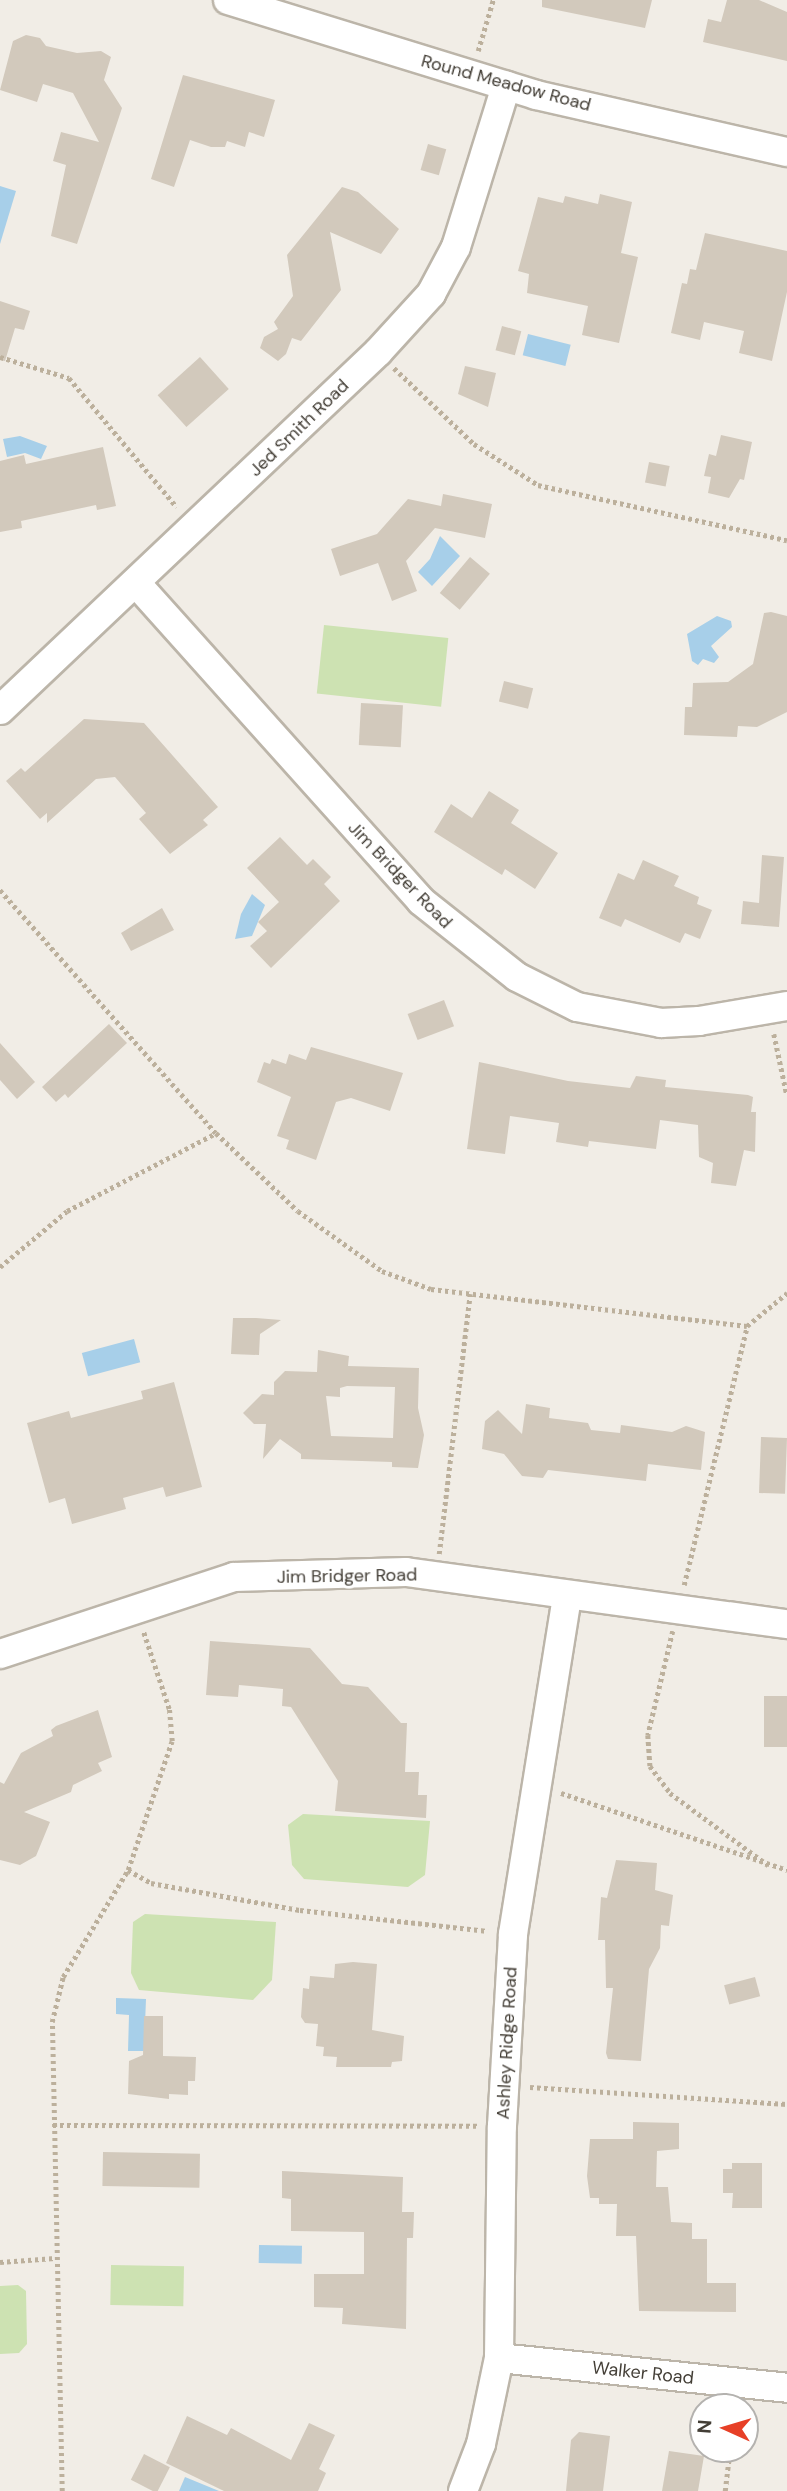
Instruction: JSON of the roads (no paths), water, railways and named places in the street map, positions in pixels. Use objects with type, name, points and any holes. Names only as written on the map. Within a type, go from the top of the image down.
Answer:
[{"type":"street","name":"Round Meadow Road","points":[[228,0],[506,86],[787,152]]},
{"type":"street","name":"Jed Smith Road","points":[[0,710],[378,352],[431,294],[456,247],[506,86]]},
{"type":"street","name":"Jim Bridger Road","points":[[136,583],[421,901],[462,938],[517,977],[576,1007],[648,1021],[699,1021],[778,1007]]},
{"type":"street","name":"Jim Bridger Road","points":[[0,1654],[234,1577],[406,1572],[787,1624]]},
{"type":"street","name":"Ashley Ridge Road","points":[[463,2491],[481,2444],[499,2358],[502,2126],[513,1934],[567,1595]]},
{"type":"street","name":"Walker Road","points":[[499,2358],[787,2388]]},
{"type":"water","points":[[0,186],[16,191],[0,244]]},
{"type":"water","points":[[528,334],[571,345],[565,366],[523,355]]},
{"type":"water","points":[[20,436],[47,446],[41,459],[25,453],[7,457],[3,439]]},
{"type":"water","points":[[440,536],[460,556],[432,586],[418,572],[430,559]]},
{"type":"water","points":[[717,616],[731,621],[732,627],[711,646],[719,657],[714,663],[703,659],[698,665],[692,661],[687,634]]},
{"type":"water","points":[[252,894],[265,905],[252,936],[235,939],[241,914]]},
{"type":"water","points":[[134,1339],[140,1362],[88,1376],[82,1353]]},
{"type":"water","points":[[116,1998],[146,1999],[144,2051],[128,2051],[129,2015],[116,2014]]},
{"type":"water","points":[[259,2245],[302,2246],[302,2264],[259,2263]]},
{"type":"water","points":[[185,2477],[219,2491],[179,2491]]}]
